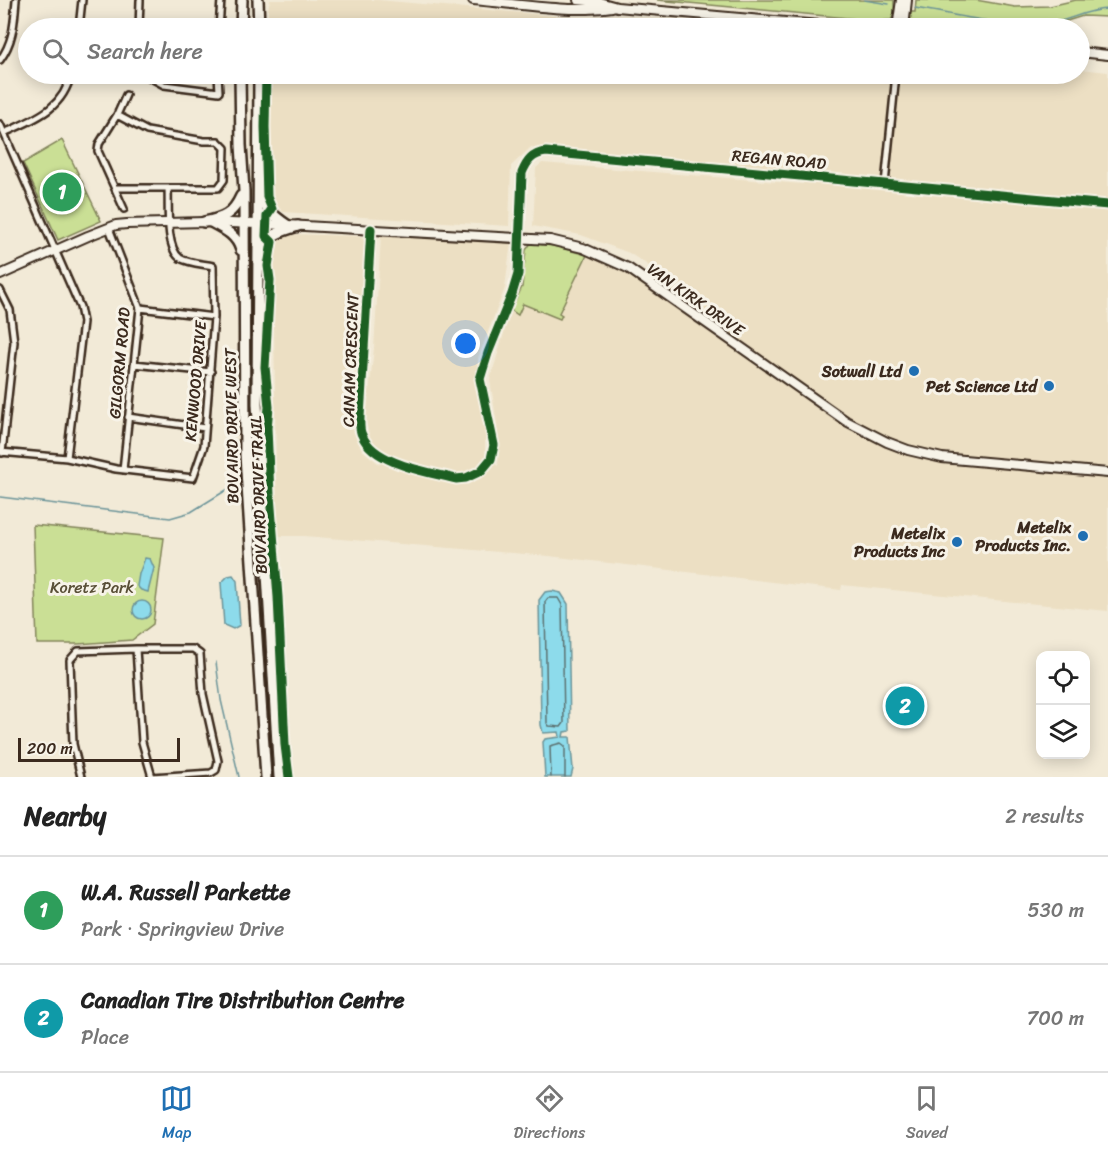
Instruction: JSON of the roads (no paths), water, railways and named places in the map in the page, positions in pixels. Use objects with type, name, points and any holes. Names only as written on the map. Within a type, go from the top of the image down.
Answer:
[{"type":"main road","points":[[241,18],[242,0]]},
{"type":"main road","points":[[258,0],[258,18]]},
{"type":"main road","points":[[258,14],[264,0]]},
{"type":"main road","name":"BOVAIRD DRIVE WEST","points":[[240,84],[244,191],[245,455],[266,777]]},
{"type":"main road","name":"BOVAIRD DRIVE WEST","points":[[259,84],[257,404],[279,777]]},
{"type":"main road","points":[[257,183],[263,204],[287,225]]},
{"type":"main road","points":[[208,222],[229,215],[244,191]]},
{"type":"main road","points":[[208,222],[226,230],[239,243],[244,261]]},
{"type":"main road","points":[[257,262],[269,238],[298,225]]},
{"type":"street","points":[[0,60],[9,48],[13,34],[16,0]]},
{"type":"street","points":[[80,18],[82,0]]},
{"type":"street","points":[[139,18],[140,0]]},
{"type":"street","points":[[220,18],[221,0]]},
{"type":"street","points":[[473,0],[558,8],[616,7]]},
{"type":"street","points":[[578,0],[599,2],[616,7],[740,18]]},
{"type":"street","points":[[898,18],[901,0]]},
{"type":"street","points":[[905,18],[907,0]]},
{"type":"street","points":[[1090,53],[1108,55]]},
{"type":"street","points":[[4,133],[45,114],[55,105],[67,84]]},
{"type":"street","points":[[162,84],[219,92],[219,84]]},
{"type":"street","points":[[885,184],[895,84]]},
{"type":"street","points":[[124,208],[98,148],[126,95]]},
{"type":"street","points":[[115,188],[220,187],[224,177],[225,151],[218,141],[200,141],[147,131],[117,115]]},
{"type":"street","points":[[0,124],[80,307],[83,322],[68,458]]},
{"type":"street","name":"REGAN ROAD","points":[[520,237],[522,173],[532,157],[546,152],[1108,205]]},
{"type":"street","points":[[168,188],[169,222]]},
{"type":"street","name":"KENWOOD DRIVE","points":[[1,453],[68,458],[123,470],[193,478],[204,446],[211,372],[214,317],[213,266],[182,259],[175,253],[170,238],[169,222]]},
{"type":"street","name":"VAN KIRK DRIVE","points":[[0,275],[109,228],[127,224],[208,222],[298,225],[550,240],[583,248],[628,268],[846,421],[887,442],[908,450],[942,458],[1108,473]]},
{"type":"street","name":"GILGORM ROAD","points":[[109,228],[140,308],[123,470]]},
{"type":"street","name":"CANAM CRESCENT","points":[[371,229],[360,417],[361,435],[374,452],[386,459],[456,479],[466,478],[481,471],[491,459],[494,437],[480,379],[518,274],[520,237]]},
{"type":"street","points":[[0,290],[10,310],[15,342],[1,453]]},
{"type":"street","points":[[140,308],[214,317]]},
{"type":"street","points":[[134,364],[211,372]]},
{"type":"street","points":[[128,417],[205,428]]},
{"type":"street","points":[[81,777],[73,744],[70,660],[78,651],[136,649],[193,649],[200,654],[203,694],[218,761],[216,770],[211,773],[152,777],[142,742],[136,649]]},
{"type":"water","points":[[145,558],[150,559],[154,568],[148,592],[137,586]]},
{"type":"water","points":[[233,575],[237,581],[240,625],[233,629],[224,625],[221,583],[228,576]]},
{"type":"water","points":[[545,592],[561,593],[568,604],[570,731],[564,732],[563,737],[570,737],[573,769],[571,777],[545,777],[543,742],[545,739],[560,737],[559,732],[543,733],[541,725],[539,600]]},
{"type":"water","points":[[142,601],[148,604],[151,610],[148,616],[142,619],[136,616],[133,610],[136,604]]},
{"type":"waterway","points":[[864,0],[889,4]]},
{"type":"waterway","points":[[915,8],[971,18]]},
{"type":"waterway","points":[[1070,18],[1091,11],[1108,9]]},
{"type":"waterway","points":[[0,497],[170,518],[191,512],[233,486]]},
{"type":"waterway","points":[[216,662],[221,700],[239,777]]},
{"type":"place","name":"W.A. Russell Parkette","points":[[62,192]]},
{"type":"place","name":"Sotwall Ltd","points":[[914,371]]},
{"type":"place","name":"Pet Science Ltd","points":[[1049,386]]},
{"type":"place","name":"Metelix Products Inc.","points":[[1083,536]]},
{"type":"place","name":"Metelix Products Inc","points":[[957,542]]},
{"type":"place","name":"Canadian Tire Distribution Centre","points":[[905,706]]},
{"type":"park label","name":"Koretz Park","points":[[92,587]]}]
